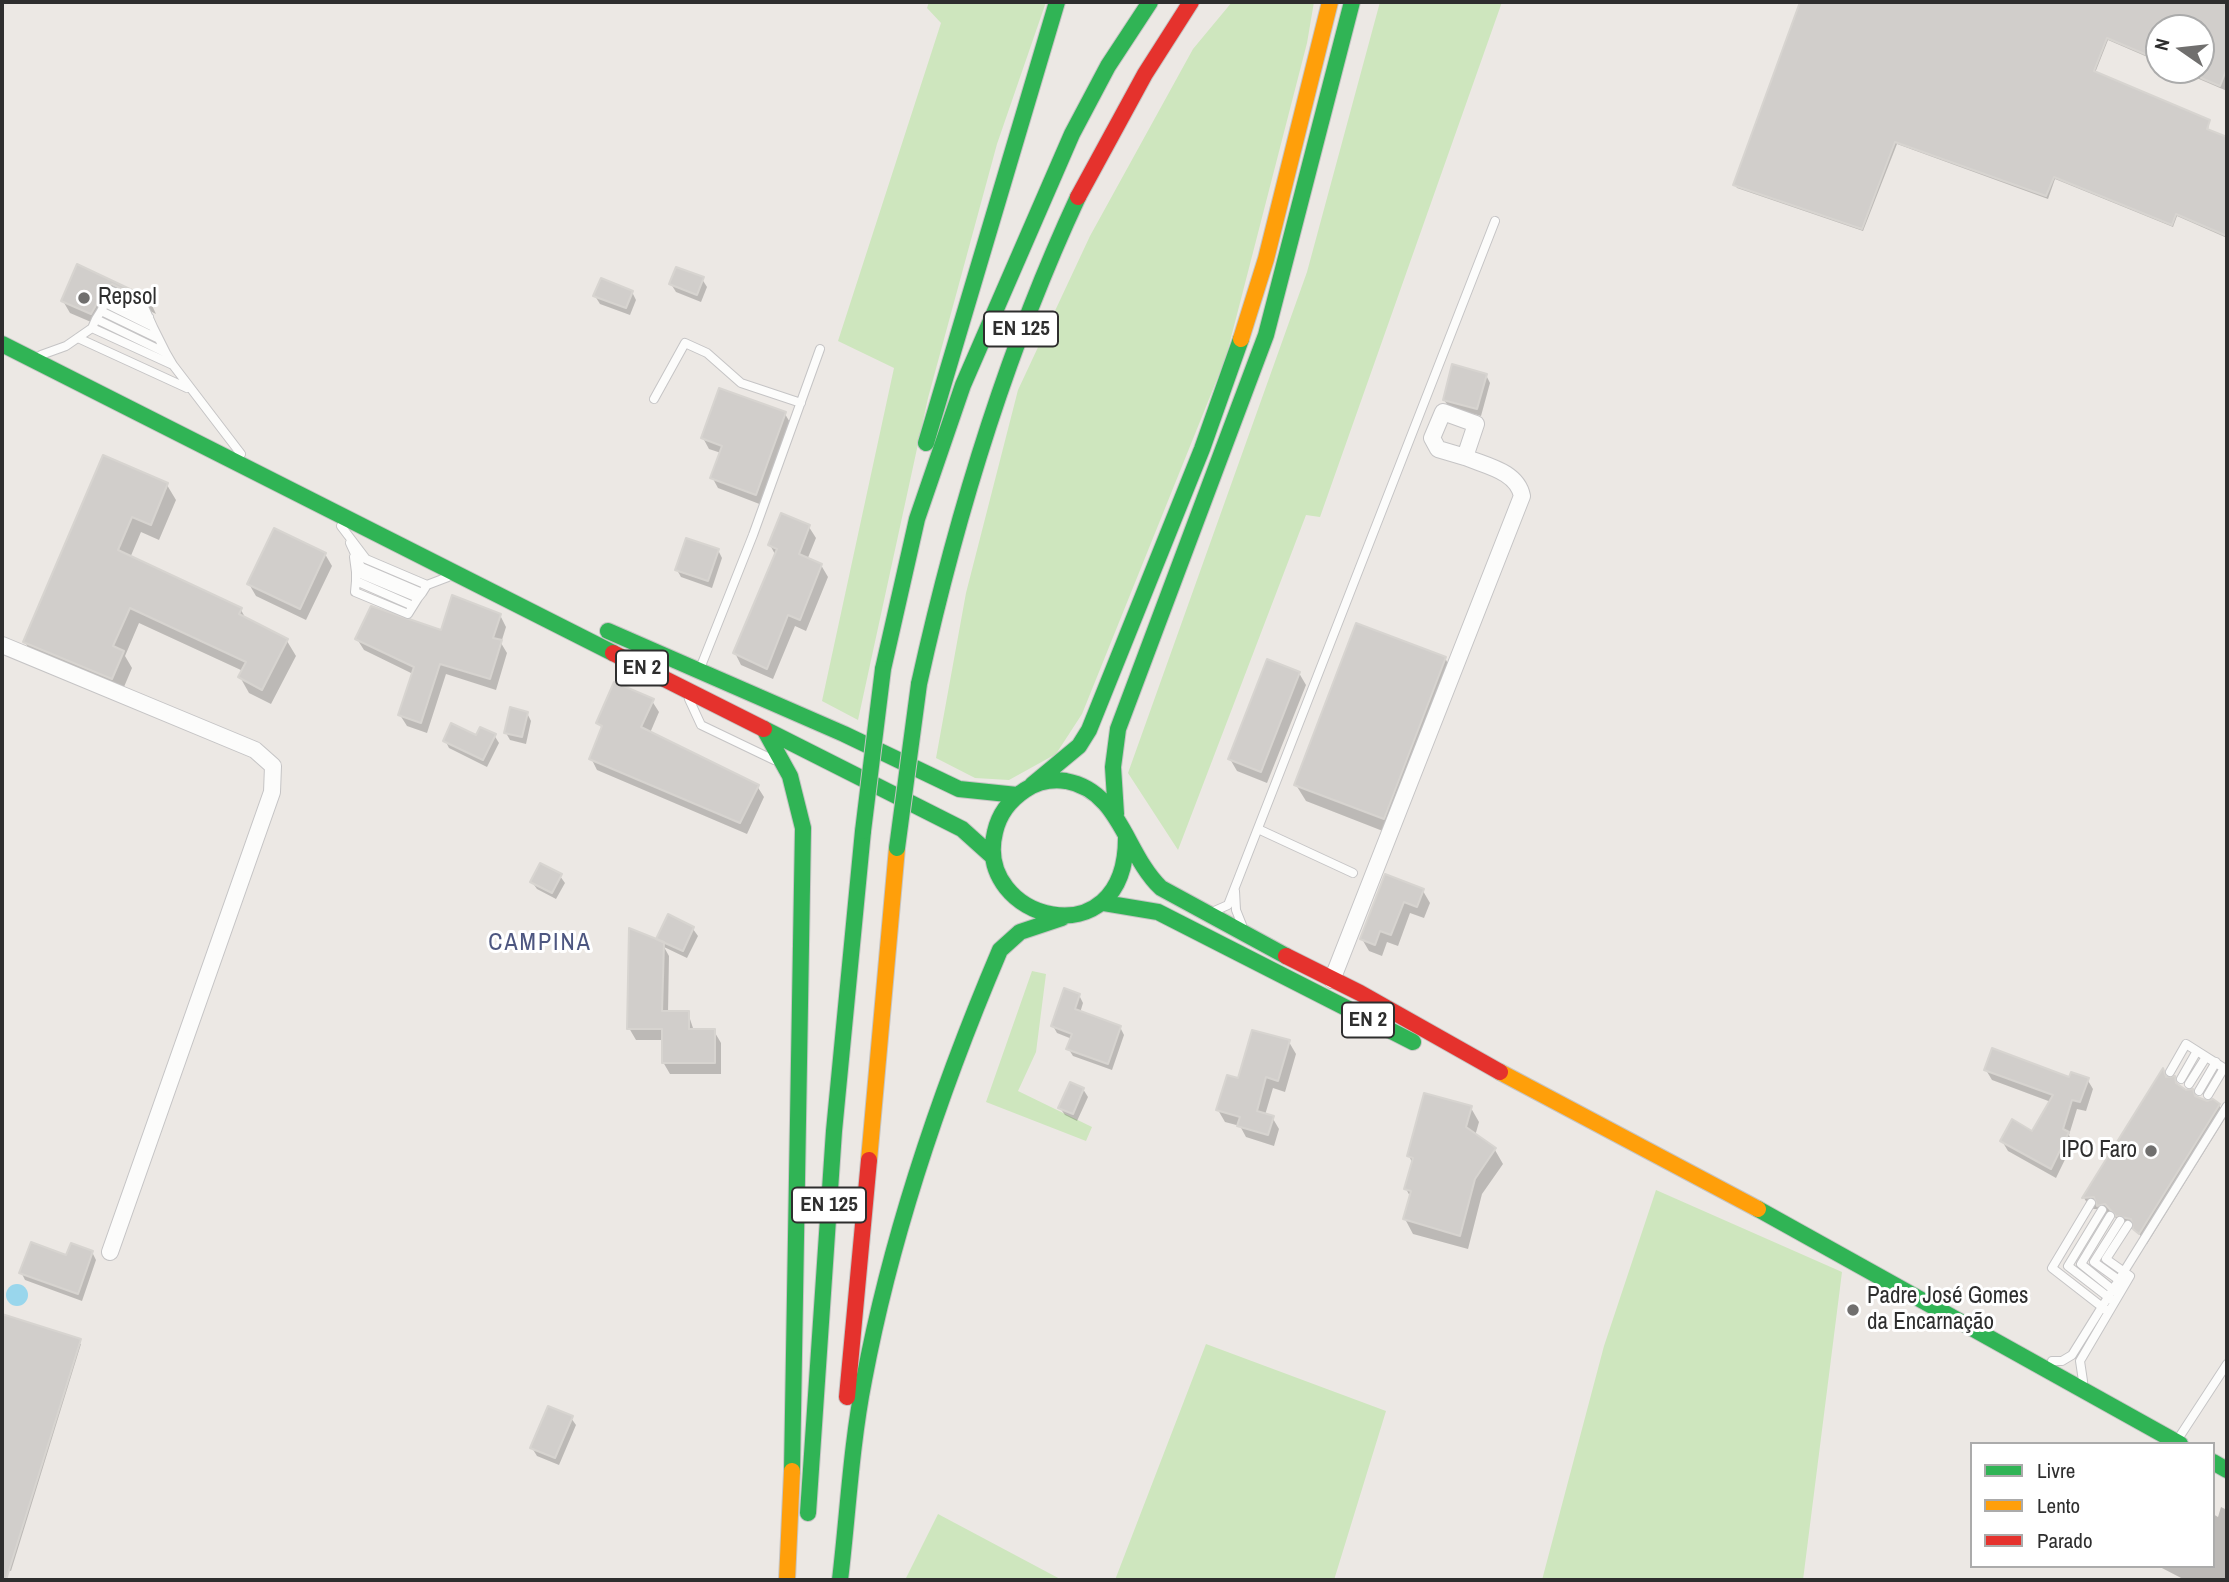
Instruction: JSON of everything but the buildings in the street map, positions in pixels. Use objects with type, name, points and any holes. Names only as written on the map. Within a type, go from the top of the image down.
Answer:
[{"type":"main road","points":[[905,564],[912,504],[925,446],[1057,2]]},
{"type":"main road","name":"EN 125","points":[[802,1580],[834,1131],[863,831],[883,669],[905,564],[941,446],[1046,187],[1126,34],[1150,2]]},
{"type":"main road","name":"EN 125","points":[[833,1580],[855,1287],[897,848],[919,684],[947,558],[973,463],[1033,297],[1062,229],[1102,149],[1167,34],[1191,2]]},
{"type":"main road","points":[[1032,785],[1079,746],[1089,730],[1202,449],[1266,259],[1330,2]]},
{"type":"main road","points":[[1116,814],[1112,767],[1118,729],[1266,335],[1352,2]]},
{"type":"main road","name":"EN 2","points":[[2,345],[287,486],[962,829],[992,856]]},
{"type":"main road","name":"EN 2","points":[[287,486],[698,672],[844,734],[959,789],[1017,795]]},
{"type":"main road","points":[[763,727],[786,765],[800,804],[803,828],[794,1428],[787,1580]]},
{"type":"main road","name":"EN 2","points":[[1126,838],[1122,879],[1104,903],[1064,917],[1044,915],[1025,908],[1010,894],[999,878],[992,856],[998,820],[1017,795],[1032,785],[1052,780],[1072,781],[1091,789],[1116,814],[1126,838],[1156,884],[1202,912],[1632,1141],[2176,1442]]},
{"type":"main road","name":"EN 2","points":[[1104,903],[1158,912],[1452,1062],[1632,1141]]},
{"type":"main road","points":[[840,1580],[864,1382],[901,1219],[923,1146],[987,979],[1007,939],[1031,927],[1083,912]]},
{"type":"street","points":[[1332,979],[1522,496],[1520,484],[1509,475],[1465,457]]},
{"type":"street","points":[[2,645],[254,750],[273,766],[272,792],[110,1252]]},
{"type":"lane","points":[[1202,912],[1216,911],[1228,905],[1494,221]]},
{"type":"lane","points":[[28,358],[54,352],[78,338],[100,312],[112,291],[144,307],[173,365],[254,470]]},
{"type":"lane","points":[[100,312],[153,327]]},
{"type":"lane","points":[[100,312],[159,339]]},
{"type":"lane","points":[[100,312],[166,353]]},
{"type":"lane","points":[[100,312],[173,365]]},
{"type":"lane","points":[[78,338],[190,389]]},
{"type":"lane","points":[[654,399],[685,343],[707,353],[741,383],[801,402]]},
{"type":"lane","points":[[698,672],[820,349]]},
{"type":"lane","points":[[324,505],[366,559],[420,596]]},
{"type":"lane","points":[[347,533],[361,567],[420,596]]},
{"type":"lane","points":[[353,551],[355,592],[408,614],[420,596],[461,575]]},
{"type":"lane","points":[[356,577],[420,596]]},
{"type":"lane","points":[[681,688],[701,725],[786,765]]},
{"type":"lane","points":[[1258,829],[1353,873]]},
{"type":"lane","points":[[1235,888],[1236,910],[1248,936]]},
{"type":"lane","points":[[2170,1072],[2186,1044],[2222,1067]]},
{"type":"lane","points":[[2180,1079],[2197,1051]]},
{"type":"lane","points":[[2189,1084],[2206,1056]]},
{"type":"lane","points":[[2199,1091],[2222,1067]]},
{"type":"lane","points":[[2208,1095],[2222,1067]]},
{"type":"lane","points":[[2051,1371],[2064,1371],[2071,1366],[2227,1106]]},
{"type":"lane","points":[[2091,1203],[2052,1268],[2105,1309]]},
{"type":"lane","points":[[2106,1213],[2081,1264],[2114,1296]]},
{"type":"lane","points":[[2123,1279],[2106,1259],[2124,1223]]},
{"type":"lane","points":[[2034,1362],[2076,1358]]},
{"type":"lane","points":[[2076,1358],[2080,1388]]},
{"type":"lane","points":[[2179,1442],[2227,1364]]},
{"type":"lane","points":[[2071,1366],[2080,1388]]},
{"type":"green space","points":[[929,2],[1046,2],[997,144],[928,398],[858,720],[822,701],[894,368],[838,341],[941,23],[927,8]]},
{"type":"green space","points":[[1232,2],[1314,2],[1307,43],[1226,357],[1082,714],[1056,754],[1009,780],[975,778],[936,758],[966,593],[1018,390],[1090,236],[1193,49]]},
{"type":"green space","points":[[1380,2],[1502,2],[1320,517],[1306,515],[1178,850],[1128,773],[1307,272]]},
{"type":"green space","points":[[1032,971],[1046,974],[1036,1052],[1018,1091],[1092,1127],[1086,1141],[986,1102]]},
{"type":"green space","points":[[1656,1190],[1842,1272],[1803,1580],[1542,1580],[1604,1346]]},
{"type":"green space","points":[[1206,1344],[1386,1411],[1334,1580],[1115,1580]]},
{"type":"green space","points":[[938,1514],[1062,1580],[905,1580]]},
{"type":"water","points":[[17,1284],[25,1287],[28,1295],[25,1303],[17,1306],[9,1303],[6,1295],[9,1287]]},
{"type":"traffic: fast","points":[[926,443],[1057,2]]},
{"type":"traffic: fast","points":[[883,669],[917,519],[963,385],[1072,134],[1108,66],[1150,2]]},
{"type":"traffic: fast","points":[[1116,814],[1113,767],[1118,729],[1266,335],[1352,2]]},
{"type":"traffic: fast","points":[[919,684],[949,559],[985,436],[1028,316],[1078,197]]},
{"type":"traffic: fast","points":[[1032,785],[1079,746],[1089,730],[1202,449],[1241,339]]},
{"type":"traffic: fast","points":[[2,344],[613,653]]},
{"type":"traffic: fast","points":[[608,631],[844,734],[959,789],[1017,795]]},
{"type":"traffic: fast","points":[[863,831],[883,669]]},
{"type":"traffic: fast","points":[[897,848],[919,684]]},
{"type":"traffic: fast","points":[[764,729],[962,829],[992,856]]},
{"type":"traffic: fast","points":[[764,729],[790,776],[803,828],[792,1471]]},
{"type":"traffic: fast","points":[[1126,838],[1119,877],[1102,902],[1079,914],[1052,914],[1027,905],[1006,888],[994,863],[995,832],[1002,813],[1010,803],[1034,785],[1066,781],[1084,787],[1099,797],[1111,810],[1149,874],[1161,888],[1286,956]]},
{"type":"traffic: fast","points":[[808,1513],[834,1131],[863,831]]},
{"type":"traffic: fast","points":[[1104,903],[1158,912],[1413,1042]]},
{"type":"traffic: fast","points":[[840,1580],[864,1380],[875,1324],[920,1161],[978,1002],[1000,950],[1020,932],[1062,918]]},
{"type":"traffic: fast","points":[[1758,1209],[2176,1442]]},
{"type":"traffic: fast","points":[[2215,1463],[2227,1470]]},
{"type":"traffic: slow","points":[[1241,339],[1266,259],[1330,2]]},
{"type":"traffic: slow","points":[[869,1160],[897,848]]},
{"type":"traffic: slow","points":[[1500,1072],[1758,1209]]},
{"type":"traffic: slow","points":[[787,1580],[792,1471]]},
{"type":"traffic: jam","points":[[1078,197],[1145,74],[1191,2]]},
{"type":"traffic: jam","points":[[613,653],[764,729]]},
{"type":"traffic: jam","points":[[1286,956],[1360,993],[1500,1072]]},
{"type":"traffic: jam","points":[[847,1397],[869,1160]]},
{"type":"place","name":"Repsol","points":[[84,298]]},
{"type":"place","name":"IPO Faro","points":[[2151,1151]]},
{"type":"place","name":"Padre José Gomes da Encarnação","points":[[1853,1310]]},
{"type":"district","name":"CAMPINA","points":[[540,944]]}]
